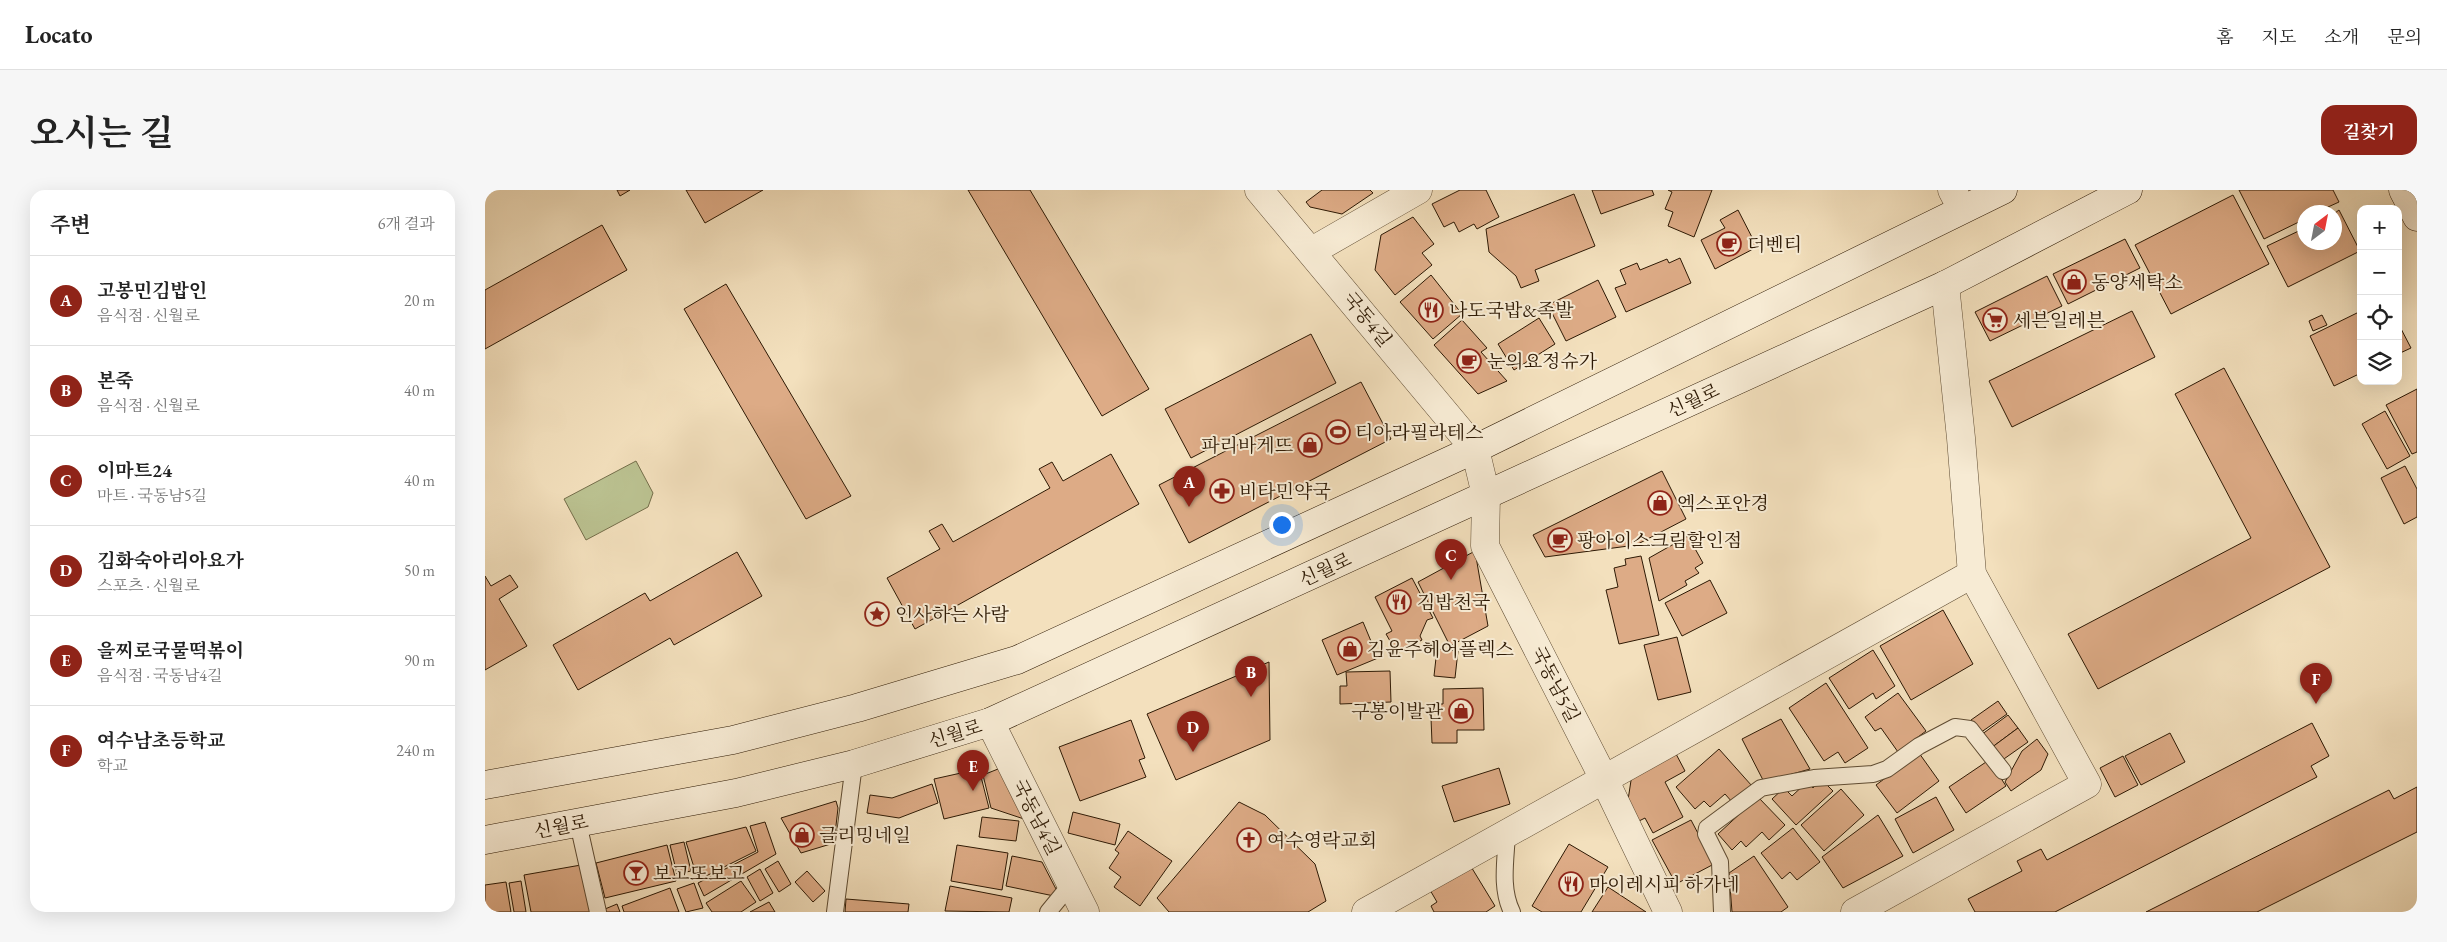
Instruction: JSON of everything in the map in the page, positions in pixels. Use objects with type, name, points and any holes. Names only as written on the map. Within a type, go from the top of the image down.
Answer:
[{"type":"street","name":"국동4길","points":[[1259,190],[1312,251],[1475,449]]},
{"type":"street","points":[[485,784],[733,740],[857,708],[1017,660],[1475,449],[1957,200],[2003,190]]},
{"type":"street","name":"신월로","points":[[485,840],[736,793],[854,764],[990,722],[1945,285],[2127,190]]},
{"type":"street","points":[[2403,190],[2417,217]]},
{"type":"street","points":[[1312,251],[1413,191]]},
{"type":"street","points":[[1855,912],[2087,784],[1972,574],[1961,438],[1945,285]]},
{"type":"street","name":"국동남5길","points":[[1475,449],[1486,495],[1485,546],[1604,779],[1668,912]]},
{"type":"street","points":[[1366,912],[1972,574]]},
{"type":"street","name":"국동남4길","points":[[990,722],[1085,912]]},
{"type":"lane","points":[[1722,912],[1720,862],[1706,834],[1707,828],[1756,791],[1814,778],[1873,774],[1887,769],[1919,746],[1955,727],[1970,729],[2003,771]]},
{"type":"lane","points":[[835,912],[854,764]]},
{"type":"lane","points":[[578,823],[598,912]]},
{"type":"lane","points":[[1507,833],[1505,881],[1507,902],[1512,912]]},
{"type":"lane","points":[[1048,912],[1071,884]]},
{"type":"green space","points":[[636,461],[653,493],[648,507],[586,540],[564,499]]},
{"type":"building","points":[[617,190],[630,190],[620,196]]},
{"type":"building","points":[[686,190],[763,190],[705,223]]},
{"type":"building","points":[[968,190],[1030,190],[1149,389],[1102,416]]},
{"type":"building","points":[[1322,190],[1370,190],[1373,193],[1342,214],[1310,207],[1306,202]]},
{"type":"building","points":[[1460,190],[1486,190],[1499,217],[1477,229],[1474,224],[1459,232],[1454,222],[1444,227],[1432,204]]},
{"type":"building","points":[[1592,190],[1652,190],[1654,195],[1601,214]]},
{"type":"building","points":[[1668,190],[1712,190],[1694,237],[1668,226],[1673,212],[1665,209],[1672,192]]},
{"type":"building","points":[[2239,190],[2333,190],[2339,202],[2332,205],[2297,205],[2297,223],[2264,239]]},
{"type":"building","points":[[1574,194],[1595,246],[1535,270],[1539,281],[1521,288],[1516,276],[1489,252],[1486,229]]},
{"type":"building","points":[[2233,195],[2269,264],[2171,314],[2135,245]]},
{"type":"building","points":[[1738,210],[1757,247],[1715,269],[1701,240],[1725,228],[1720,220]]},
{"type":"building","points":[[2342,216],[2357,245],[2357,252],[2288,287],[2267,246],[2297,232],[2297,250],[2342,250]]},
{"type":"building","points":[[1413,217],[1434,244],[1422,253],[1432,265],[1395,295],[1375,270],[1381,235]]},
{"type":"building","points":[[602,225],[627,270],[485,349],[485,290]]},
{"type":"building","points":[[2125,239],[2140,268],[2068,304],[2053,274]]},
{"type":"building","points":[[1680,258],[1691,283],[1626,312],[1615,288],[1626,284],[1620,270],[1637,263],[1640,270],[1667,259],[1669,263]]},
{"type":"building","points":[[1431,275],[1462,314],[1433,339],[1400,302]]},
{"type":"building","points":[[2047,276],[2062,306],[1990,341],[1975,312]]},
{"type":"building","points":[[1598,280],[1616,317],[1566,341],[1548,305]]},
{"type":"building","points":[[726,284],[851,496],[806,519],[684,309]]},
{"type":"building","points":[[2132,311],[2155,357],[2012,427],[1989,381]]},
{"type":"building","points":[[2357,313],[2357,375],[2334,386],[2310,336]]},
{"type":"building","points":[[2322,315],[2327,325],[2313,331],[2309,321]]},
{"type":"building","points":[[1539,318],[1555,344],[1514,370],[1498,344]]},
{"type":"building","points":[[1462,320],[1487,348],[1481,352],[1507,381],[1478,394],[1434,345]]},
{"type":"building","points":[[2402,331],[2411,348],[2402,352]]},
{"type":"building","points":[[1311,334],[1336,383],[1191,458],[1165,409]]},
{"type":"building","points":[[2224,368],[2330,567],[2098,689],[2068,634],[2251,538],[2175,394]]},
{"type":"building","points":[[1361,382],[1391,439],[1189,543],[1159,485]]},
{"type":"building","points":[[2417,389],[2417,452],[2412,454],[2386,405]]},
{"type":"building","points":[[2385,411],[2410,456],[2387,469],[2362,424]]},
{"type":"building","points":[[1111,454],[1139,504],[915,629],[887,578],[940,549],[929,531],[942,524],[953,542],[1050,488],[1039,469],[1052,462],[1063,481]]},
{"type":"building","points":[[2405,466],[2417,489],[2417,517],[2404,524],[2381,478]]},
{"type":"building","points":[[1662,471],[1686,519],[1636,545],[1545,557],[1533,535]]},
{"type":"building","points":[[1688,536],[1703,563],[1695,568],[1699,573],[1685,581],[1687,585],[1659,601],[1649,558]]},
{"type":"building","points":[[1475,551],[1488,626],[1450,646],[1418,582]]},
{"type":"building","points":[[737,552],[762,596],[674,645],[670,638],[578,690],[553,645],[645,593],[650,601]]},
{"type":"building","points":[[1641,556],[1659,635],[1619,644],[1606,590],[1618,587],[1614,568],[1626,565],[1625,559]]},
{"type":"building","points":[[510,575],[518,587],[499,599],[527,646],[485,670],[485,576],[491,586]]},
{"type":"building","points":[[1412,578],[1433,618],[1427,620],[1420,636],[1422,640],[1397,653],[1386,634],[1392,631],[1375,597]]},
{"type":"building","points":[[1710,580],[1727,613],[1682,636],[1665,603]]},
{"type":"building","points":[[1943,610],[1973,664],[1911,700],[1880,646]]},
{"type":"building","points":[[1363,622],[1378,658],[1337,675],[1322,640]]},
{"type":"building","points":[[1677,637],[1691,692],[1658,700],[1644,645]]},
{"type":"building","points":[[1437,649],[1458,651],[1455,678],[1434,676]]},
{"type":"building","points":[[1873,650],[1895,686],[1876,699],[1873,693],[1849,709],[1829,678]]},
{"type":"building","points":[[1269,662],[1270,740],[1176,780],[1147,714]]},
{"type":"building","points":[[1390,671],[1391,702],[1340,704],[1340,686],[1347,686],[1346,672]]},
{"type":"building","points":[[1826,683],[1868,748],[1845,763],[1838,752],[1824,761],[1789,708]]},
{"type":"building","points":[[1483,688],[1484,730],[1457,730],[1457,743],[1432,743],[1431,718],[1438,718],[1438,704],[1443,704],[1443,689]]},
{"type":"building","points":[[1898,693],[1926,731],[1898,752],[1881,728],[1875,731],[1865,717]]},
{"type":"building","points":[[1998,701],[2007,714],[1980,733],[1971,720]]},
{"type":"building","points":[[2008,715],[2018,728],[1991,748],[1981,735]]},
{"type":"building","points":[[1781,719],[1810,769],[1764,782],[1742,739]]},
{"type":"building","points":[[1131,720],[1145,758],[1139,760],[1146,777],[1080,801],[1059,747]]},
{"type":"building","points":[[2312,723],[2329,756],[2311,766],[2317,777],[2055,912],[1975,912],[1968,899],[2022,871],[2017,861],[2041,849],[2047,860]]},
{"type":"building","points":[[2018,728],[2028,742],[2001,761],[1991,748]]},
{"type":"building","points":[[2170,733],[2185,762],[2141,785],[2125,756]]},
{"type":"building","points":[[2037,739],[2048,754],[2041,770],[2011,791],[2005,782],[2022,751]]},
{"type":"building","points":[[1719,749],[1752,786],[1733,803],[1725,794],[1710,807],[1704,801],[1695,809],[1676,787]]},
{"type":"building","points":[[1675,752],[1685,771],[1665,782],[1683,817],[1653,833],[1645,818],[1639,821],[1628,800],[1632,774]]},
{"type":"building","points":[[1919,753],[1939,781],[1897,813],[1876,785]]},
{"type":"building","points":[[2123,756],[2138,785],[2115,797],[2100,768]]},
{"type":"building","points":[[1989,760],[2006,786],[1966,813],[1949,787]]},
{"type":"building","points":[[1003,767],[1024,819],[991,808],[983,775]]},
{"type":"building","points":[[1499,768],[1510,804],[1454,822],[1442,786]]},
{"type":"building","points":[[979,769],[989,808],[944,819],[934,779]]},
{"type":"building","points":[[1821,779],[1833,791],[1796,825],[1772,799],[1784,788],[1792,796],[1807,782],[1813,788]]},
{"type":"building","points":[[932,784],[938,803],[899,818],[867,813],[870,795],[892,798]]},
{"type":"building","points":[[2417,787],[2417,832],[2257,912],[2146,912],[2389,790],[2394,799]]},
{"type":"building","points":[[1841,789],[1864,815],[1824,851],[1801,825]]},
{"type":"building","points":[[1758,797],[1785,825],[1769,840],[1762,832],[1746,847],[1741,841],[1732,850],[1718,834]]},
{"type":"building","points":[[1936,797],[1954,830],[1913,853],[1895,819]]},
{"type":"building","points":[[836,801],[838,808],[834,843],[801,853],[781,818]]},
{"type":"building","name":"여수영락교회","points":[[1239,802],[1265,815],[1315,864],[1326,901],[1308,912],[1169,912],[1157,898]]},
{"type":"building","points":[[1073,812],[1120,824],[1115,845],[1068,833]]},
{"type":"building","points":[[1878,815],[1903,856],[1843,888],[1822,857]]},
{"type":"building","points":[[982,817],[1019,821],[1016,841],[979,837]]},
{"type":"building","points":[[1691,820],[1714,864],[1676,884],[1652,840]]},
{"type":"building","points":[[765,822],[776,854],[704,896],[698,883],[758,852],[750,826]]},
{"type":"building","points":[[746,827],[756,851],[698,880],[686,842]]},
{"type":"building","points":[[1793,828],[1820,862],[1797,880],[1790,872],[1782,879],[1761,853]]},
{"type":"building","points":[[1128,831],[1172,861],[1140,906],[1114,887],[1121,877],[1109,868],[1119,853],[1115,850]]},
{"type":"building","points":[[684,842],[691,871],[677,874],[670,845]]},
{"type":"building","points":[[1569,844],[1608,867],[1581,912],[1542,912],[1532,906]]},
{"type":"building","points":[[667,845],[676,881],[605,898],[596,863]]},
{"type":"building","points":[[957,845],[1008,853],[1002,890],[951,881]]},
{"type":"building","points":[[1012,856],[1042,862],[1056,889],[1054,896],[1006,886]]},
{"type":"building","points":[[1754,856],[1788,907],[1781,912],[1732,912],[1729,873]]},
{"type":"building","points":[[778,861],[791,884],[779,892],[765,869]]},
{"type":"building","points":[[581,865],[590,912],[531,912],[524,875]]},
{"type":"building","points":[[1470,865],[1495,906],[1486,912],[1434,912],[1431,906],[1437,902],[1430,890]]},
{"type":"building","points":[[760,869],[773,893],[760,901],[747,877]]},
{"type":"building","points":[[807,871],[825,891],[813,902],[795,882]]},
{"type":"building","points":[[521,881],[526,912],[514,912],[509,883]]},
{"type":"building","points":[[741,881],[756,902],[741,912],[712,912],[706,903]]},
{"type":"building","points":[[506,882],[511,912],[485,912],[485,885]]},
{"type":"building","points":[[694,883],[703,908],[686,912],[677,889]]},
{"type":"building","points":[[950,886],[1012,898],[1009,912],[945,911]]},
{"type":"building","points":[[1608,887],[1646,912],[1592,912]]},
{"type":"building","points":[[670,888],[679,912],[624,912],[622,906]]},
{"type":"building","points":[[846,899],[909,904],[908,912],[845,912]]},
{"type":"building","points":[[769,902],[775,912],[750,912]]},
{"type":"building","points":[[617,904],[620,912],[606,912],[605,909]]},
{"type":"place","name":"더벤티","points":[[1729,244]]},
{"type":"place","name":"동양세탁소","points":[[2074,282]]},
{"type":"place","name":"나도국밥&족발","points":[[1431,310]]},
{"type":"place","name":"세븐일레븐","points":[[1995,320]]},
{"type":"place","name":"눈의요정슈가","points":[[1469,361]]},
{"type":"place","name":"티아라필라테스","points":[[1338,432]]},
{"type":"place","name":"파리바게뜨","points":[[1310,445]]},
{"type":"place","name":"비타민약국","points":[[1222,491]]},
{"type":"place","name":"엑스포안경","points":[[1660,503]]},
{"type":"place","name":"고봉민김밥인","points":[[1189,507]]},
{"type":"place","name":"팡아이스크림할인점","points":[[1560,540]]},
{"type":"place","name":"이마트24","points":[[1451,580]]},
{"type":"place","name":"김밥천국","points":[[1399,602]]},
{"type":"place","name":"인사하는 사람","points":[[877,614]]},
{"type":"place","name":"김윤주헤어플렉스","points":[[1350,649]]},
{"type":"place","name":"본죽","points":[[1251,697]]},
{"type":"place","name":"여수남초등학교","points":[[2316,704]]},
{"type":"place","name":"구봉이발관","points":[[1461,711]]},
{"type":"place","name":"김화숙아리아요가","points":[[1193,752]]},
{"type":"place","name":"을찌로국물떡볶이","points":[[973,791]]},
{"type":"place","name":"글리밍네일","points":[[802,835]]},
{"type":"place","name":"여수영락교회","points":[[1249,840]]},
{"type":"place","name":"보고또보고","points":[[636,873]]},
{"type":"place","name":"마이레시피 하가네","points":[[1571,884]]}]
